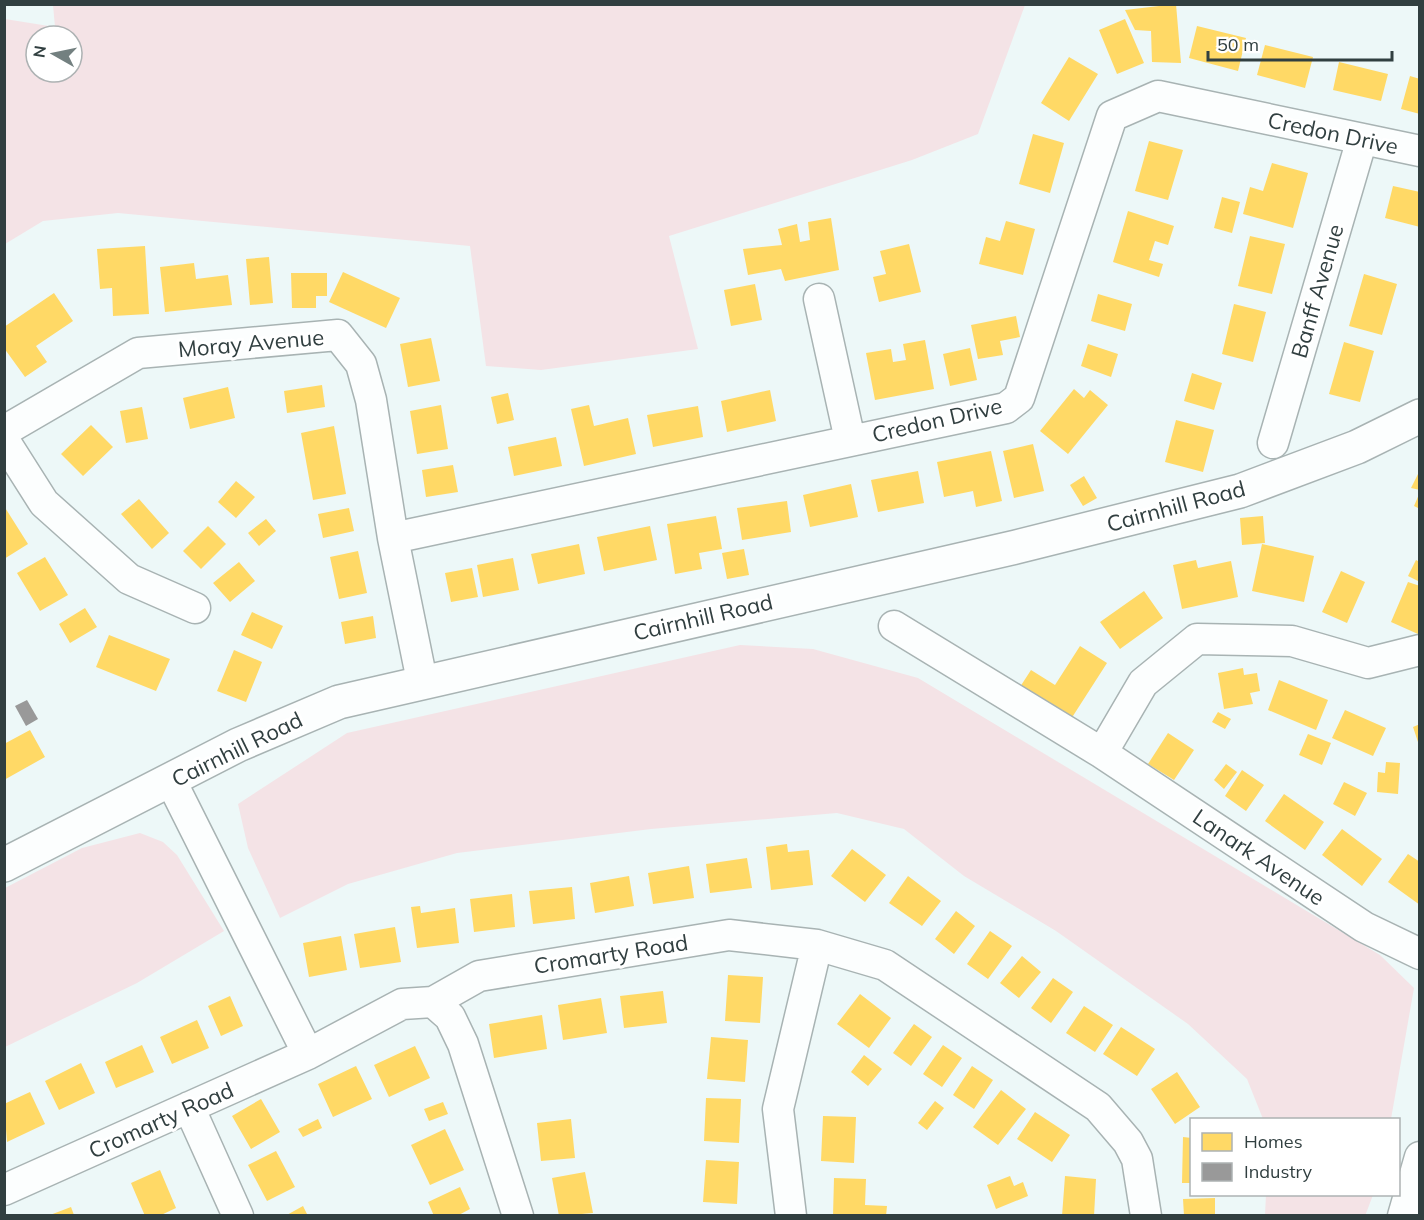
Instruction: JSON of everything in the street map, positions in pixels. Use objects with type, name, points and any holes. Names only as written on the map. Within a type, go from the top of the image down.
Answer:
[{"type":"main road","name":"Cairnhill Road","points":[[4,865],[238,745],[339,702],[422,681],[1016,548],[1240,491],[1357,447],[1419,416]]},
{"type":"street","name":"Credon Drive","points":[[393,538],[1006,408],[1019,398],[1112,116],[1158,96],[1419,151]]},
{"type":"street","name":"Banff Avenue","points":[[1273,443],[1362,139]]},
{"type":"street","points":[[819,299],[850,440]]},
{"type":"street","name":"Moray Avenue","points":[[4,431],[138,354],[338,335],[361,364],[371,400],[393,538],[422,681]]},
{"type":"street","points":[[4,440],[44,503],[129,579],[195,608]]},
{"type":"street","name":"Lanark Avenue","points":[[894,626],[1102,753],[1364,927],[1419,954]]},
{"type":"street","points":[[1102,753],[1143,683],[1197,639],[1292,641],[1368,663],[1419,650]]},
{"type":"street","points":[[171,781],[308,1054]]},
{"type":"street","name":"Cromarty Road","points":[[4,1190],[308,1054],[402,1004],[433,1002],[479,976],[729,935],[817,945],[885,965],[1098,1107],[1128,1142],[1137,1159],[1146,1215]]},
{"type":"street","points":[[791,1215],[778,1109],[817,945]]},
{"type":"street","points":[[433,1002],[450,1017],[463,1044],[518,1215]]},
{"type":"street","points":[[189,1107],[238,1215]]},
{"type":"street","points":[[1403,1215],[1419,1157]]},
{"type":"shaded area","points":[[53,4],[1025,5],[978,134],[912,160],[669,236],[698,349],[541,370],[486,366],[470,246],[118,213],[43,221],[5,244],[5,19],[36,24],[24,24],[24,84],[84,84],[84,24],[55,24]]},
{"type":"shaded area","points":[[740,645],[813,649],[918,678],[1380,955],[1414,988],[1391,1118],[1263,1118],[1247,1079],[1188,1024],[1056,931],[964,876],[904,829],[837,813],[651,829],[457,853],[348,884],[280,918],[248,848],[238,804],[347,733]]},
{"type":"shaded area","points":[[140,833],[163,842],[177,855],[224,931],[137,983],[5,1047],[5,888],[82,848]]},
{"type":"shaded area","points":[[1266,1196],[1373,1196],[1365,1216],[1265,1215]]},
{"type":"building: Homes","points":[[1176,4],[1181,63],[1152,62],[1151,31],[1135,30],[1125,10]]},
{"type":"building: Homes","points":[[1125,19],[1144,63],[1117,74],[1099,30]]},
{"type":"building: Homes","points":[[1197,26],[1246,38],[1238,71],[1189,58]]},
{"type":"building: Homes","points":[[1265,45],[1313,57],[1305,88],[1257,75]]},
{"type":"building: Homes","points":[[1069,57],[1098,74],[1069,121],[1041,103]]},
{"type":"building: Homes","points":[[1339,62],[1388,74],[1381,101],[1333,90]]},
{"type":"building: Homes","points":[[1410,76],[1420,79],[1420,114],[1401,109]]},
{"type":"building: Homes","points":[[1033,134],[1064,143],[1050,193],[1019,184]]},
{"type":"building: Homes","points":[[1149,141],[1183,150],[1168,200],[1135,191]]},
{"type":"building: Homes","points":[[1272,163],[1308,173],[1293,228],[1243,214],[1250,187],[1263,191]]},
{"type":"building: Homes","points":[[1393,186],[1420,192],[1420,227],[1385,218]]},
{"type":"building: Homes","points":[[1222,197],[1240,202],[1232,233],[1214,228]]},
{"type":"building: Homes","points":[[1128,211],[1174,226],[1168,245],[1155,241],[1149,260],[1163,264],[1159,277],[1113,262]]},
{"type":"building: Homes","points":[[831,218],[839,270],[785,281],[781,269],[748,275],[743,249],[782,245],[778,229],[797,224],[800,242],[810,240],[808,222]]},
{"type":"building: Homes","points":[[1006,221],[1035,229],[1023,275],[979,264],[986,237],[1000,241]]},
{"type":"building: Homes","points":[[1250,236],[1285,244],[1272,294],[1238,286]]},
{"type":"building: Homes","points":[[909,244],[921,292],[879,302],[873,277],[886,274],[880,251]]},
{"type":"building: Homes","points":[[145,246],[149,314],[113,316],[112,288],[100,289],[97,249]]},
{"type":"building: Homes","points":[[269,257],[273,303],[250,305],[246,259]]},
{"type":"building: Homes","points":[[194,263],[196,279],[228,275],[232,305],[165,312],[160,267]]},
{"type":"building: Homes","points":[[343,272],[400,298],[386,328],[329,302]]},
{"type":"building: Homes","points":[[291,273],[327,273],[327,296],[316,296],[316,308],[292,308]]},
{"type":"building: Homes","points":[[1364,274],[1397,284],[1382,335],[1349,326]]},
{"type":"building: Homes","points":[[755,284],[762,320],[731,326],[724,290]]},
{"type":"building: Homes","points":[[54,293],[73,321],[36,346],[47,362],[25,377],[4,348],[4,327]]},
{"type":"building: Homes","points":[[1098,294],[1132,304],[1125,331],[1091,321]]},
{"type":"building: Homes","points":[[1234,304],[1266,312],[1253,362],[1222,354]]},
{"type":"building: Homes","points":[[1016,316],[1020,337],[1000,341],[1003,355],[978,359],[971,325]]},
{"type":"building: Homes","points":[[431,338],[440,381],[408,387],[400,344]]},
{"type":"building: Homes","points":[[925,340],[934,389],[875,400],[866,353],[891,349],[893,362],[906,360],[903,344]]},
{"type":"building: Homes","points":[[1344,342],[1374,351],[1360,402],[1329,394]]},
{"type":"building: Homes","points":[[1088,344],[1118,354],[1111,377],[1081,366]]},
{"type":"building: Homes","points":[[970,348],[977,380],[950,386],[943,354]]},
{"type":"building: Homes","points":[[1192,373],[1222,383],[1214,410],[1184,401]]},
{"type":"building: Homes","points":[[322,385],[325,407],[287,413],[284,391]]},
{"type":"building: Homes","points":[[228,387],[235,418],[190,429],[183,398]]},
{"type":"building: Homes","points":[[1074,389],[1084,398],[1090,390],[1108,405],[1068,454],[1040,431]]},
{"type":"building: Homes","points":[[770,390],[776,421],[727,432],[721,401]]},
{"type":"building: Homes","points":[[508,393],[514,420],[497,424],[491,397]]},
{"type":"building: Homes","points":[[441,405],[448,449],[417,454],[410,411]]},
{"type":"building: Homes","points":[[589,405],[594,426],[628,418],[636,454],[584,466],[571,409]]},
{"type":"building: Homes","points":[[698,406],[703,437],[653,447],[647,415]]},
{"type":"building: Homes","points":[[142,407],[148,439],[126,443],[120,411]]},
{"type":"building: Homes","points":[[1176,420],[1214,430],[1203,472],[1165,462]]},
{"type":"building: Homes","points":[[91,425],[113,447],[83,476],[61,454]]},
{"type":"building: Homes","points":[[334,426],[346,494],[313,500],[301,433]]},
{"type":"building: Homes","points":[[556,437],[562,466],[514,476],[508,447]]},
{"type":"building: Homes","points":[[1033,444],[1044,491],[1014,498],[1003,451]]},
{"type":"building: Homes","points":[[991,451],[1002,501],[976,507],[973,491],[944,497],[937,462]]},
{"type":"building: Homes","points":[[453,465],[458,492],[426,497],[422,470]]},
{"type":"building: Homes","points":[[1420,470],[1420,490],[1411,488]]},
{"type":"building: Homes","points":[[918,471],[924,503],[878,512],[871,480]]},
{"type":"building: Homes","points":[[1084,476],[1097,498],[1083,506],[1070,485]]},
{"type":"building: Homes","points":[[236,481],[255,497],[236,518],[218,502]]},
{"type":"building: Homes","points":[[851,484],[858,517],[810,527],[803,495]]},
{"type":"building: Homes","points":[[1420,492],[1420,509],[1414,506]]},
{"type":"building: Homes","points":[[139,499],[169,533],[152,549],[121,514]]},
{"type":"building: Homes","points":[[787,501],[791,532],[742,540],[737,508]]},
{"type":"building: Homes","points":[[4,506],[28,544],[4,559]]},
{"type":"building: Homes","points":[[349,508],[354,531],[323,538],[318,514]]},
{"type":"building: Homes","points":[[716,516],[722,549],[699,553],[702,569],[675,574],[667,524]]},
{"type":"building: Homes","points":[[1263,516],[1265,543],[1242,545],[1240,518]]},
{"type":"building: Homes","points":[[266,519],[276,531],[259,546],[248,533]]},
{"type":"building: Homes","points":[[208,526],[226,544],[201,569],[183,551]]},
{"type":"building: Homes","points":[[650,526],[657,560],[604,571],[597,537]]},
{"type":"building: Homes","points":[[579,544],[585,574],[538,584],[531,554]]},
{"type":"building: Homes","points":[[1262,544],[1314,556],[1304,602],[1252,591]]},
{"type":"building: Homes","points":[[744,549],[749,575],[727,579],[722,553]]},
{"type":"building: Homes","points":[[358,551],[367,593],[339,599],[330,557]]},
{"type":"building: Homes","points":[[45,557],[68,595],[40,611],[17,573]]},
{"type":"building: Homes","points":[[513,558],[519,590],[483,597],[477,565]]},
{"type":"building: Homes","points":[[1196,560],[1198,568],[1231,561],[1238,597],[1182,609],[1173,565]]},
{"type":"building: Homes","points":[[1416,560],[1420,562],[1420,582],[1408,576]]},
{"type":"building: Homes","points":[[239,562],[255,581],[230,602],[213,583]]},
{"type":"building: Homes","points":[[472,568],[478,597],[451,602],[445,573]]},
{"type":"building: Homes","points":[[1341,571],[1365,582],[1347,623],[1322,612]]},
{"type":"building: Homes","points":[[1408,582],[1420,586],[1418,634],[1391,622]]},
{"type":"building: Homes","points":[[1144,591],[1163,618],[1120,649],[1100,622]]},
{"type":"building: Homes","points":[[85,608],[97,627],[70,643],[59,624]]},
{"type":"building: Homes","points":[[252,612],[283,626],[272,649],[241,635]]},
{"type":"building: Homes","points":[[373,616],[376,638],[345,644],[341,622]]},
{"type":"building: Homes","points":[[109,635],[170,659],[156,691],[96,667]]},
{"type":"building: Homes","points":[[1080,646],[1107,663],[1071,719],[1020,687],[1031,670],[1055,685]]},
{"type":"building: Homes","points":[[234,650],[262,662],[246,702],[217,691]]},
{"type":"building: Homes","points":[[1243,668],[1244,675],[1257,673],[1260,691],[1250,693],[1253,704],[1224,709],[1218,673]]},
{"type":"building: Homes","points":[[1279,680],[1328,700],[1316,730],[1268,710]]},
{"type":"building: Homes","points":[[1345,710],[1386,728],[1373,756],[1332,738]]},
{"type":"building: Homes","points":[[1218,712],[1231,719],[1225,729],[1212,722]]},
{"type":"building: Homes","points":[[1420,724],[1420,745],[1419,745],[1413,727]]},
{"type":"building: Homes","points":[[30,730],[45,757],[4,780],[4,744]]},
{"type":"building: Homes","points":[[1168,733],[1194,750],[1174,780],[1148,764]]},
{"type":"building: Homes","points":[[1308,734],[1331,743],[1322,765],[1299,755]]},
{"type":"building: Homes","points":[[1386,762],[1400,763],[1398,794],[1377,792],[1378,772],[1385,773]]},
{"type":"building: Homes","points":[[1226,764],[1237,772],[1224,789],[1214,780]]},
{"type":"building: Homes","points":[[1242,770],[1264,785],[1246,811],[1225,796]]},
{"type":"building: Homes","points":[[1344,782],[1367,793],[1355,816],[1333,804]]},
{"type":"building: Homes","points":[[1284,794],[1324,822],[1305,850],[1265,821]]},
{"type":"building: Homes","points":[[1342,829],[1382,859],[1362,886],[1322,855]]},
{"type":"building: Homes","points":[[787,844],[788,852],[809,850],[813,885],[771,890],[766,847]]},
{"type":"building: Homes","points":[[852,849],[886,875],[865,902],[831,876]]},
{"type":"building: Homes","points":[[1408,854],[1420,862],[1420,905],[1388,882]]},
{"type":"building: Homes","points":[[747,858],[752,888],[710,893],[706,864]]},
{"type":"building: Homes","points":[[689,866],[694,898],[653,904],[648,873]]},
{"type":"building: Homes","points":[[629,876],[634,906],[595,913],[590,883]]},
{"type":"building: Homes","points":[[908,876],[941,901],[922,926],[889,903]]},
{"type":"building: Homes","points":[[572,887],[575,919],[533,924],[529,891]]},
{"type":"building: Homes","points":[[512,894],[515,927],[474,932],[470,899]]},
{"type":"building: Homes","points":[[420,906],[421,913],[455,908],[459,943],[417,948],[411,907]]},
{"type":"building: Homes","points":[[956,911],[975,926],[954,954],[935,939]]},
{"type":"building: Homes","points":[[395,927],[401,962],[360,968],[354,934]]},
{"type":"building: Homes","points":[[990,931],[1012,946],[988,979],[967,964]]},
{"type":"building: Homes","points":[[341,936],[347,970],[309,977],[303,943]]},
{"type":"building: Homes","points":[[1022,956],[1041,972],[1019,998],[1000,983]]},
{"type":"building: Homes","points":[[728,975],[763,977],[760,1023],[725,1021]]},
{"type":"building: Homes","points":[[1053,978],[1073,992],[1051,1023],[1031,1008]]},
{"type":"building: Homes","points":[[663,991],[667,1023],[624,1028],[620,996]]},
{"type":"building: Homes","points":[[860,994],[891,1018],[869,1048],[837,1024]]},
{"type":"building: Homes","points":[[230,996],[243,1026],[221,1036],[208,1006]]},
{"type":"building: Homes","points":[[601,998],[607,1033],[563,1040],[558,1005]]},
{"type":"building: Homes","points":[[1084,1006],[1113,1025],[1095,1052],[1066,1033]]},
{"type":"building: Homes","points":[[542,1015],[547,1049],[494,1058],[489,1024]]},
{"type":"building: Homes","points":[[197,1020],[209,1048],[172,1064],[160,1037]]},
{"type":"building: Homes","points":[[914,1024],[932,1037],[911,1066],[893,1053]]},
{"type":"building: Homes","points":[[1121,1027],[1155,1049],[1137,1076],[1103,1054]]},
{"type":"building: Homes","points":[[711,1037],[748,1040],[745,1082],[707,1079]]},
{"type":"building: Homes","points":[[142,1045],[154,1072],[116,1088],[105,1062]]},
{"type":"building: Homes","points":[[943,1045],[962,1058],[942,1087],[923,1074]]},
{"type":"building: Homes","points":[[415,1046],[430,1078],[389,1097],[374,1065]]},
{"type":"building: Homes","points":[[864,1055],[882,1069],[868,1086],[851,1072]]},
{"type":"building: Homes","points":[[81,1063],[95,1093],[59,1110],[45,1081]]},
{"type":"building: Homes","points":[[356,1066],[372,1099],[333,1117],[318,1084]]},
{"type":"building: Homes","points":[[972,1066],[993,1080],[974,1109],[953,1095]]},
{"type":"building: Homes","points":[[1177,1072],[1200,1107],[1175,1124],[1151,1089]]},
{"type":"building: Homes","points":[[1001,1090],[1026,1109],[998,1145],[973,1127]]},
{"type":"building: Homes","points":[[30,1092],[45,1124],[7,1142],[4,1104]]},
{"type":"building: Homes","points":[[706,1098],[741,1099],[739,1143],[704,1141]]},
{"type":"building: Homes","points":[[261,1099],[280,1132],[251,1149],[232,1116]]},
{"type":"building: Homes","points":[[935,1101],[944,1108],[927,1130],[918,1123]]},
{"type":"building: Homes","points":[[443,1102],[448,1114],[429,1121],[424,1109]]},
{"type":"building: Homes","points":[[1035,1112],[1070,1135],[1052,1162],[1017,1139]]},
{"type":"building: Homes","points":[[823,1116],[856,1117],[854,1163],[821,1161]]},
{"type":"building: Homes","points":[[318,1119],[322,1128],[303,1137],[298,1129]]},
{"type":"building: Homes","points":[[571,1119],[575,1158],[541,1161],[537,1123]]},
{"type":"building: Homes","points":[[445,1129],[464,1170],[430,1185],[411,1145]]},
{"type":"building: Homes","points":[[1183,1137],[1190,1138],[1190,1183],[1182,1183]]},
{"type":"building: Homes","points":[[276,1151],[295,1187],[267,1201],[248,1165]]},
{"type":"building: Homes","points":[[706,1160],[739,1162],[737,1204],[703,1202]]},
{"type":"building: Homes","points":[[160,1170],[176,1208],[159,1216],[145,1216],[131,1183]]},
{"type":"building: Homes","points":[[585,1172],[593,1213],[559,1216],[552,1178]]},
{"type":"building: Homes","points":[[1010,1176],[1014,1186],[1023,1182],[1028,1196],[996,1209],[987,1185]]},
{"type":"building: Homes","points":[[1065,1176],[1096,1179],[1094,1216],[1062,1216]]},
{"type":"building: Homes","points":[[834,1178],[866,1179],[865,1205],[887,1206],[886,1216],[833,1216]]},
{"type":"building: Homes","points":[[460,1187],[470,1209],[457,1216],[434,1216],[428,1202]]},
{"type":"building: Homes","points":[[1215,1198],[1215,1216],[1184,1216],[1183,1199]]},
{"type":"building: Homes","points":[[303,1206],[308,1216],[285,1216]]},
{"type":"building: Homes","points":[[71,1207],[74,1215],[50,1215]]},
{"type":"building: Industry","points":[[27,700],[38,719],[26,726],[15,706]]}]
